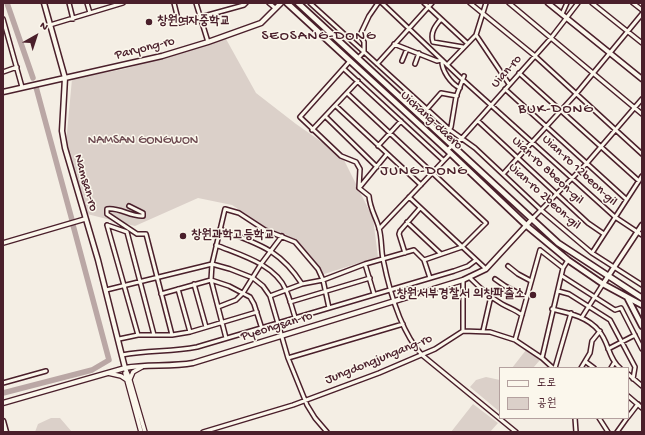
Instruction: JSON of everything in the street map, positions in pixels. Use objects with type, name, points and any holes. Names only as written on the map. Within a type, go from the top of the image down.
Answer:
[{"type":"main road","name":"Namsan-ro","points":[[44,3],[65,78],[62,131],[65,148],[106,290],[119,339],[124,368]]},
{"type":"main road","name":"Paryong-ro","points":[[3,92],[162,56],[208,42],[262,23],[281,3]]},
{"type":"main road","name":"Uichang-daero","points":[[287,3],[449,151],[527,226],[568,260],[603,284],[642,305]]},
{"type":"main road","name":"Uichang-daero","points":[[298,3],[533,218],[558,243],[642,298]]},
{"type":"main road","points":[[548,3],[642,79]]},
{"type":"main road","name":"Pyeongsan-ro","points":[[3,403],[124,368],[149,365],[174,366],[193,363],[283,337],[395,300],[463,280],[486,269],[533,218]]},
{"type":"main road","points":[[603,284],[642,225]]},
{"type":"main road","points":[[628,297],[642,326]]},
{"type":"main road","points":[[3,421],[6,432]]},
{"type":"street","points":[[69,3],[74,18]]},
{"type":"street","points":[[88,3],[90,13]]},
{"type":"street","points":[[107,3],[108,7]]},
{"type":"street","points":[[50,25],[123,3]]},
{"type":"street","points":[[174,3],[179,24],[244,4]]},
{"type":"street","points":[[196,3],[208,42]]},
{"type":"street","points":[[269,3],[275,8]]},
{"type":"street","name":"Uian-ro 2beon-gil","points":[[310,3],[450,130],[462,138],[504,174],[541,210],[592,253],[641,284]]},
{"type":"street","points":[[358,58],[364,52],[364,42],[360,35],[369,16],[378,3]]},
{"type":"street","name":"Uian-ro 12beon-gil","points":[[382,3],[463,80],[615,217],[642,235]]},
{"type":"street","points":[[424,3],[467,43]]},
{"type":"street","points":[[377,64],[432,3]]},
{"type":"street","points":[[470,3],[535,56],[642,154]]},
{"type":"street","points":[[447,65],[476,35],[486,3]]},
{"type":"street","points":[[509,3],[642,114]]},
{"type":"street","points":[[562,14],[567,3]]},
{"type":"street","name":"Uian-ro","points":[[379,229],[443,160],[452,145],[462,138],[478,121],[551,38],[578,3]]},
{"type":"street","points":[[592,3],[642,43]]},
{"type":"street","points":[[633,3],[642,10]]},
{"type":"street","points":[[504,174],[576,94],[642,14]]},
{"type":"street","points":[[3,19],[22,87]]},
{"type":"street","points":[[441,19],[434,29],[433,42],[463,47]]},
{"type":"street","points":[[476,35],[509,84]]},
{"type":"street","points":[[394,44],[437,61],[442,60],[441,66],[453,85],[460,88]]},
{"type":"street","points":[[402,61],[407,49]]},
{"type":"street","points":[[415,64],[419,53]]},
{"type":"street","points":[[350,61],[300,117],[341,156],[356,162],[360,169],[359,188]]},
{"type":"street","points":[[3,72],[17,67]]},
{"type":"street","points":[[344,68],[443,160]]},
{"type":"street","points":[[519,73],[562,110],[639,181]]},
{"type":"street","points":[[444,138],[450,130],[457,96],[464,76]]},
{"type":"street","points":[[312,130],[326,117],[358,81]]},
{"type":"street","points":[[505,89],[626,199]]},
{"type":"street","points":[[427,109],[441,93],[457,96]]},
{"type":"street","points":[[347,94],[390,132],[486,223],[462,247],[424,260]]},
{"type":"street","points":[[533,218],[601,147],[636,108],[642,99]]},
{"type":"street","points":[[336,106],[421,184]]},
{"type":"street","points":[[326,117],[377,167]]},
{"type":"street","points":[[378,146],[401,121]]},
{"type":"street","name":"Uian-ro 8beon-gil","points":[[478,121],[588,223],[604,234]]},
{"type":"street","points":[[359,188],[387,154]]},
{"type":"street","points":[[592,253],[642,176]]},
{"type":"street","points":[[359,188],[369,196],[370,206],[379,229],[383,259],[391,290],[408,338],[422,355],[499,418]]},
{"type":"street","points":[[409,197],[486,269]]},
{"type":"street","points":[[129,206],[144,213],[143,216],[134,216],[112,208],[107,209],[107,214],[137,234],[146,234],[172,335]]},
{"type":"street","points":[[405,253],[399,234],[407,222],[420,208]]},
{"type":"street","points":[[226,338],[211,280],[212,264],[223,212],[225,209],[239,213],[265,230],[295,242],[318,269],[323,280],[330,308]]},
{"type":"street","points":[[3,243],[85,219]]},
{"type":"street","points":[[407,222],[441,254]]},
{"type":"street","name":"Namsan-ro","points":[[124,285],[107,225],[127,232],[140,281]]},
{"type":"street","points":[[220,229],[272,250],[291,268],[302,284]]},
{"type":"street","points":[[218,306],[236,300],[243,293],[261,264],[282,236]]},
{"type":"street","points":[[216,245],[261,264],[275,275],[286,289],[295,317]]},
{"type":"street","points":[[270,296],[286,289],[323,280],[365,264],[414,250],[424,260],[430,278]]},
{"type":"street","points":[[515,340],[540,250],[563,268]]},
{"type":"street","points":[[122,355],[145,351],[176,351],[262,329],[295,317],[330,308],[468,266],[476,260]]},
{"type":"street","points":[[542,358],[552,309],[563,268],[568,260]]},
{"type":"street","points":[[106,290],[212,264],[253,278],[263,286],[270,296],[288,358],[305,400],[315,418],[327,432]]},
{"type":"street","points":[[365,264],[374,294]]},
{"type":"street","points":[[508,266],[518,274],[531,281]]},
{"type":"street","points":[[562,276],[594,298],[615,310],[621,308],[642,349]]},
{"type":"street","points":[[469,277],[491,296],[522,315]]},
{"type":"street","points":[[290,302],[370,278]]},
{"type":"street","points":[[641,284],[642,278]]},
{"type":"street","points":[[496,279],[505,286],[526,297]]},
{"type":"street","points":[[161,294],[211,280],[250,297],[257,312],[262,329]]},
{"type":"street","points":[[463,280],[463,331],[483,331],[515,340],[553,367]]},
{"type":"street","points":[[140,281],[154,335]]},
{"type":"street","points":[[194,284],[206,327]]},
{"type":"street","points":[[582,317],[603,284]]},
{"type":"street","points":[[124,285],[138,335]]},
{"type":"street","points":[[178,289],[190,332]]},
{"type":"street","points":[[558,290],[589,306],[610,320],[635,367],[633,378]]},
{"type":"street","points":[[483,331],[491,296]]},
{"type":"street","points":[[552,309],[582,317],[600,331],[614,363],[619,367]]},
{"type":"street","points":[[119,339],[138,335],[172,335],[190,332],[257,312]]},
{"type":"street","points":[[554,367],[571,313]]},
{"type":"street","points":[[288,358],[403,324]]},
{"type":"street","name":"Jungdongjungang-ro","points":[[203,432],[305,400],[422,355],[435,349],[463,331]]},
{"type":"street","points":[[582,367],[586,362],[592,341],[600,331]]},
{"type":"street","points":[[608,349],[635,335]]},
{"type":"street","points":[[586,362],[593,367]]},
{"type":"street","points":[[612,367],[614,363]]},
{"type":"street","points":[[141,432],[129,381],[135,370],[149,365]]},
{"type":"street","points":[[124,368],[145,432]]},
{"type":"street","points":[[3,383],[46,371]]},
{"type":"street","points":[[105,373],[121,376],[129,381]]},
{"type":"street","points":[[629,375],[642,386]]},
{"type":"street","points":[[629,397],[642,408]]},
{"type":"street","points":[[629,417],[638,404]]},
{"type":"street","points":[[500,419],[516,432]]},
{"type":"street","points":[[575,419],[576,432]]},
{"type":"street","points":[[601,419],[608,432]]},
{"type":"street","points":[[617,432],[627,419]]},
{"type":"green space","name":"NAMSAN GONGWON","points":[[226,39],[256,93],[296,124],[342,156],[373,218],[378,257],[321,275],[297,240],[267,228],[232,205],[198,198],[135,226],[87,214],[66,143],[72,79],[124,69]]},
{"type":"green space","points":[[526,350],[540,360],[534,367],[513,367]]},
{"type":"green space","points":[[486,377],[499,380],[499,411],[470,387],[476,380]]},
{"type":"green space","points":[[473,404],[498,423],[490,432],[451,432]]},
{"type":"green space","points":[[51,418],[60,418],[72,432],[35,432],[38,424]]},
{"type":"waterway","points":[[7,3],[33,78]]},
{"type":"waterway","points":[[36,87],[72,220]]},
{"type":"waterway","points":[[3,393],[92,370],[109,360],[73,225]]},
{"type":"place","name":"창원여자중학교","points":[[149,22]]},
{"type":"place","name":"창원과학고등학교","points":[[183,236]]},
{"type":"place","name":"창원서부경찰서 의창파출소","points":[[533,295]]},
{"type":"district","name":"SEOSANG-DONG","points":[[319,37]]},
{"type":"district","name":"BUK-DONG","points":[[556,110]]},
{"type":"district","name":"JUNG-DONG","points":[[424,172]]}]
